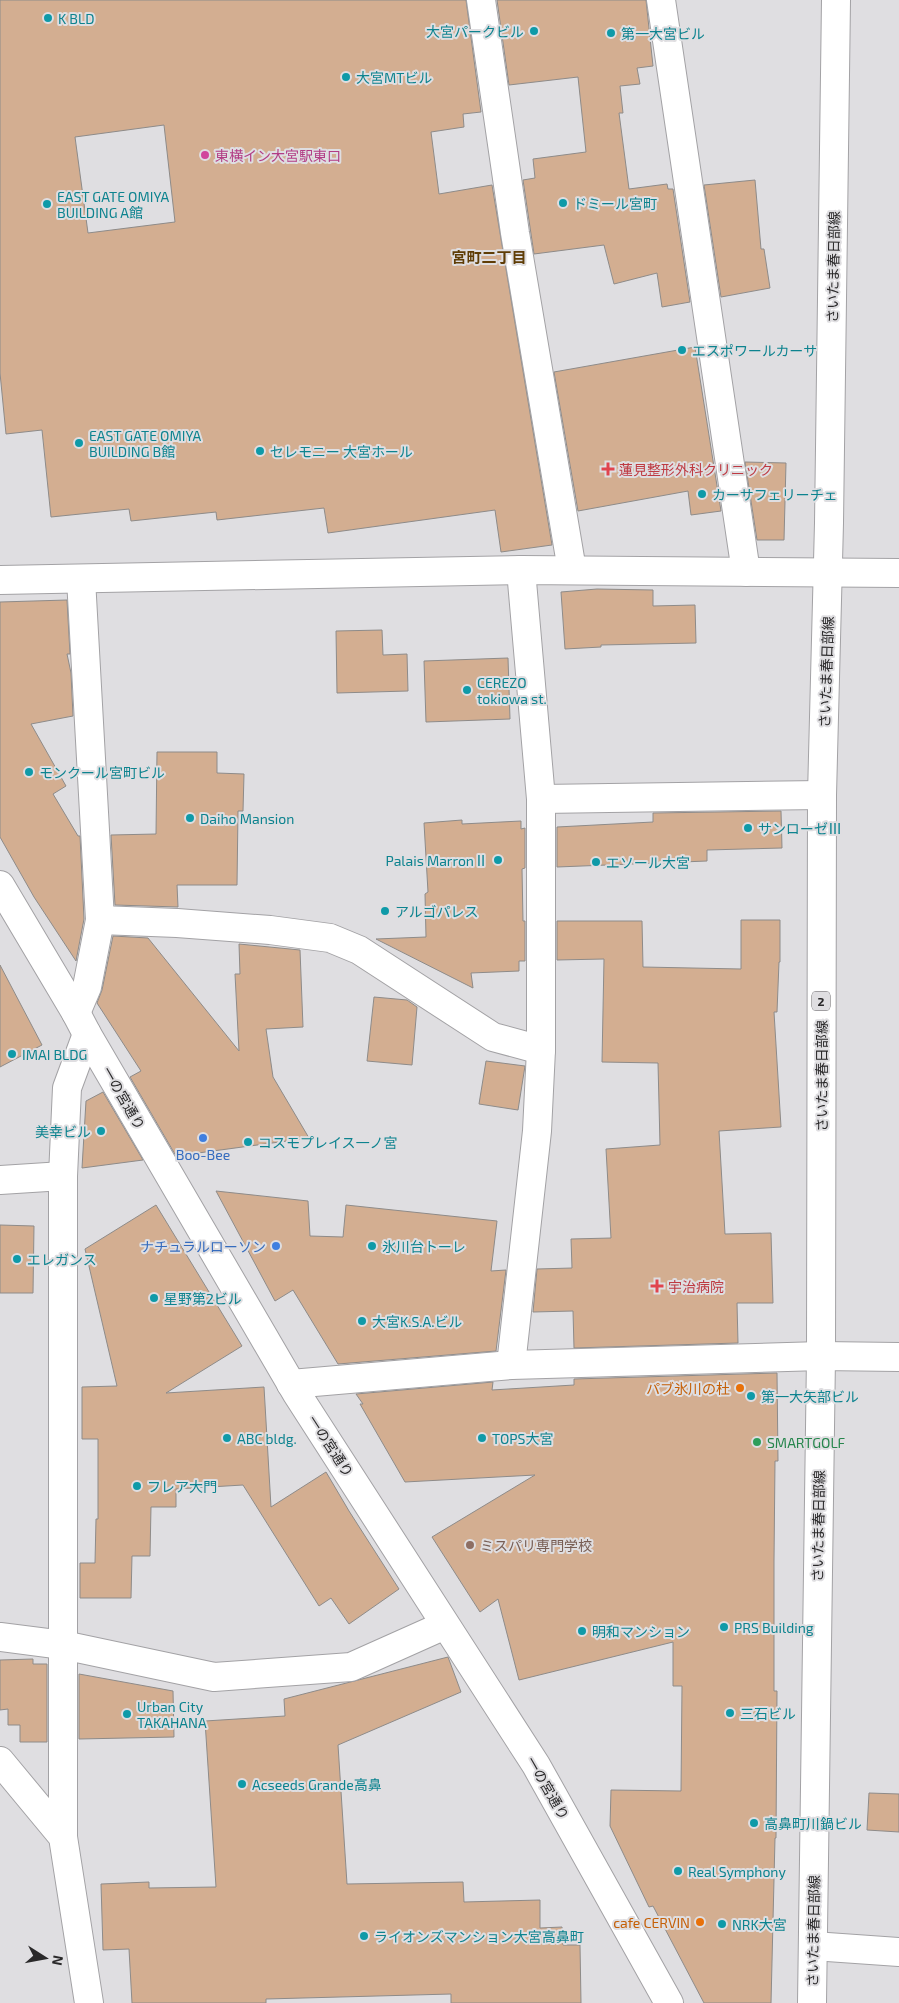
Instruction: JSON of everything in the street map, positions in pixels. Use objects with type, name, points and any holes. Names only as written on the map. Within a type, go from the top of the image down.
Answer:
[{"type":"street","points":[[481,0],[515,233],[572,570]]},
{"type":"street","points":[[661,0],[746,572]]},
{"type":"street","name":"さいたま春日部線","points":[[812,2003],[821,1356],[822,795],[828,573],[836,0]]},
{"type":"street","points":[[511,1365],[537,1131],[541,1050],[541,799],[521,570]]},
{"type":"street","points":[[0,580],[521,570],[899,573]]},
{"type":"street","points":[[81,579],[100,920],[81,1023],[66,1088],[63,1176],[63,1837],[89,2003]]},
{"type":"street","points":[[541,799],[822,795]]},
{"type":"street","name":"一の宮通り","points":[[0,885],[291,1384],[536,1766],[669,2003]]},
{"type":"street","points":[[100,920],[242,928],[330,938],[359,950],[493,1037],[541,1050]]},
{"type":"street","points":[[0,1180],[63,1176]]},
{"type":"street","points":[[291,1384],[511,1365],[821,1356],[899,1357]]},
{"type":"street","points":[[0,1637],[63,1645],[214,1677],[351,1667],[445,1625]]},
{"type":"street","points":[[0,1761],[63,1837]]},
{"type":"street","points":[[813,1946],[899,1952]]},
{"type":"building","points":[[0,0],[466,0],[481,112],[463,114],[464,127],[431,132],[439,194],[492,185],[552,545],[501,552],[495,510],[328,533],[324,508],[217,520],[216,512],[131,521],[129,509],[51,517],[42,430],[6,434],[0,373]],"holes":[[[164,125],[175,222],[88,233],[75,137]]]},
{"type":"building","points":[[497,0],[646,0],[653,66],[637,68],[640,84],[620,86],[623,113],[619,113],[629,189],[667,184],[668,189],[673,189],[690,302],[662,307],[657,273],[614,284],[604,245],[534,254],[523,180],[535,178],[533,159],[586,152],[578,77],[509,85]]},
{"type":"building","points":[[755,180],[761,249],[764,249],[770,288],[721,297],[704,185]]},
{"type":"building","points":[[695,347],[721,511],[691,515],[688,491],[578,511],[554,372]]},
{"type":"building","points":[[745,462],[786,463],[784,540],[757,540]]},
{"type":"building","points":[[597,589],[653,590],[653,606],[695,605],[696,643],[601,645],[601,647],[565,649],[561,592]]},
{"type":"building","points":[[67,600],[70,654],[67,654],[71,673],[73,716],[31,724],[66,786],[53,794],[78,836],[80,836],[84,919],[76,961],[34,897],[0,837],[0,602]]},
{"type":"building","points":[[382,630],[383,655],[407,654],[408,691],[337,693],[336,631]]},
{"type":"building","name":"CEREZO tokiowa st.","points":[[508,658],[510,719],[426,722],[424,661]]},
{"type":"building","name":"Daiho Mansion","points":[[157,752],[217,752],[217,773],[244,774],[243,811],[238,811],[237,885],[177,885],[178,907],[115,905],[111,835],[156,834]]},
{"type":"building","points":[[781,811],[782,848],[707,850],[707,861],[557,867],[557,827],[653,822],[653,813]]},
{"type":"building","points":[[462,820],[462,824],[521,821],[521,829],[525,828],[525,868],[522,869],[525,961],[519,961],[519,971],[471,973],[473,988],[376,939],[426,937],[425,894],[428,892],[424,823]]},
{"type":"building","points":[[741,920],[780,920],[777,1012],[774,1012],[781,1127],[719,1131],[725,1234],[771,1233],[773,1303],[737,1303],[738,1343],[574,1348],[573,1311],[533,1312],[537,1269],[572,1268],[571,1239],[611,1238],[606,1149],[660,1145],[658,1063],[602,1062],[604,959],[557,960],[557,921],[642,921],[643,967],[741,969]]},
{"type":"building","points":[[113,936],[148,938],[239,1051],[235,974],[240,974],[239,944],[300,950],[303,1027],[266,1029],[273,1077],[309,1138],[176,1156],[130,1077],[141,1071],[97,1003],[102,990]]},
{"type":"building","points":[[0,965],[42,1045],[0,1067]]},
{"type":"building","points":[[374,997],[407,1000],[417,1007],[412,1065],[367,1061]]},
{"type":"building","points":[[486,1061],[525,1066],[518,1110],[479,1104]]},
{"type":"building","name":"美幸ビル","points":[[103,1092],[143,1160],[82,1168],[86,1101]]},
{"type":"building","points":[[216,1191],[308,1201],[310,1236],[343,1237],[346,1205],[497,1221],[491,1271],[506,1270],[496,1351],[338,1364],[293,1290],[275,1301]]},
{"type":"building","points":[[156,1205],[242,1346],[166,1393],[264,1387],[271,1507],[326,1472],[399,1589],[349,1624],[331,1598],[319,1606],[243,1485],[176,1489],[176,1507],[151,1507],[150,1556],[132,1556],[131,1598],[80,1598],[80,1563],[95,1563],[96,1519],[98,1519],[98,1439],[82,1439],[82,1387],[117,1386],[85,1249]]},
{"type":"building","name":"エレガンス","points":[[0,1225],[34,1226],[33,1293],[0,1293]]},
{"type":"building","points":[[777,1373],[778,1461],[775,1461],[774,1561],[774,1691],[777,1691],[776,1838],[771,2003],[704,2003],[653,1906],[649,1907],[610,1826],[611,1790],[681,1791],[682,1686],[673,1686],[673,1642],[519,1680],[498,1599],[480,1612],[432,1537],[535,1475],[405,1482],[356,1394],[493,1382],[492,1390],[574,1385],[574,1379]]},
{"type":"building","points":[[448,1657],[461,1692],[338,1745],[347,1884],[463,1882],[464,1902],[540,1900],[540,1928],[562,1927],[563,1945],[580,1945],[581,2003],[451,2003],[451,1994],[266,1999],[266,2003],[132,2003],[129,1949],[103,1950],[101,1884],[149,1882],[149,1888],[216,1887],[205,1721],[285,1716],[284,1699]]},
{"type":"building","points":[[33,1659],[33,1664],[47,1664],[47,1742],[20,1742],[20,1725],[8,1725],[8,1709],[0,1710],[0,1660]]},
{"type":"building","name":"Urban City TAKAHANA","points":[[79,1674],[173,1691],[174,1737],[79,1739]]},
{"type":"building","points":[[869,1793],[899,1794],[899,1832],[867,1830]]},
{"type":"place","name":"K BLD","points":[[48,18]]},
{"type":"place","name":"大宮パークビル","points":[[534,31]]},
{"type":"place","name":"第一大宮ビル","points":[[611,33]]},
{"type":"place","name":"大宮MTビル","points":[[346,77]]},
{"type":"place","name":"東横イン大宮駅東口","points":[[205,155]]},
{"type":"place","name":"ドミール宮町","points":[[563,203]]},
{"type":"place","name":"EAST GATE OMIYA BUILDING A館","points":[[47,204]]},
{"type":"place","name":"エスポワールカーサ","points":[[682,350]]},
{"type":"place","name":"EAST GATE OMIYA BUILDING B館","points":[[79,443]]},
{"type":"place","name":"セレモニー 大宮ホール","points":[[260,451]]},
{"type":"place","name":"蓮見整形外科クリニック","points":[[608,469]]},
{"type":"place","name":"カーサフェリーチェ","points":[[702,494]]},
{"type":"place","name":"CEREZO tokiowa st.","points":[[467,690]]},
{"type":"place","name":"モンクール宮町ビル","points":[[29,772]]},
{"type":"place","name":"Daiho Mansion","points":[[190,818]]},
{"type":"place","name":"サンローゼⅢ","points":[[748,828]]},
{"type":"place","name":"Palais MarronⅡ","points":[[498,860]]},
{"type":"place","name":"エソール大宮","points":[[596,862]]},
{"type":"place","name":"アルゴパレス","points":[[385,911]]},
{"type":"place","name":"IMAI BLDG","points":[[12,1054]]},
{"type":"place","name":"美幸ビル","points":[[101,1131]]},
{"type":"place","name":"Boo-Bee","points":[[203,1138]]},
{"type":"place","name":"コスモプレイス一ノ宮","points":[[248,1142]]},
{"type":"place","name":"ナチュラルローソン","points":[[276,1246]]},
{"type":"place","name":"氷川台トーレ","points":[[372,1246]]},
{"type":"place","name":"エレガンス","points":[[17,1259]]},
{"type":"place","name":"宇治病院","points":[[657,1286]]},
{"type":"place","name":"星野第2ビル","points":[[154,1298]]},
{"type":"place","name":"大宮K.S.A.ビル","points":[[362,1321]]},
{"type":"place","name":"パブ氷川の杜","points":[[740,1388]]},
{"type":"place","name":"第一大矢部ビル","points":[[751,1396]]},
{"type":"place","name":"ABC bldg.","points":[[227,1438]]},
{"type":"place","name":"TOPS大宮","points":[[482,1438]]},
{"type":"place","name":"SMARTGOLF","points":[[757,1442]]},
{"type":"place","name":"フレア大門","points":[[137,1486]]},
{"type":"place","name":"ミスパリ専門学校","points":[[470,1545]]},
{"type":"place","name":"PRS Building","points":[[724,1627]]},
{"type":"place","name":"明和マンション","points":[[582,1631]]},
{"type":"place","name":"三石ビル","points":[[730,1713]]},
{"type":"place","name":"Urban City TAKAHANA","points":[[127,1714]]},
{"type":"place","name":"Acseeds Grande高鼻","points":[[242,1784]]},
{"type":"place","name":"高鼻町川鍋ビル","points":[[754,1823]]},
{"type":"place","name":"Real Symphony","points":[[678,1871]]},
{"type":"place","name":"cafe CERVIN","points":[[700,1922]]},
{"type":"place","name":"NRK大宮","points":[[722,1924]]},
{"type":"place","name":"ライオンズマンション大宮高鼻町","points":[[364,1936]]},
{"type":"district","name":"宮町二丁目","points":[[489,257]]}]
